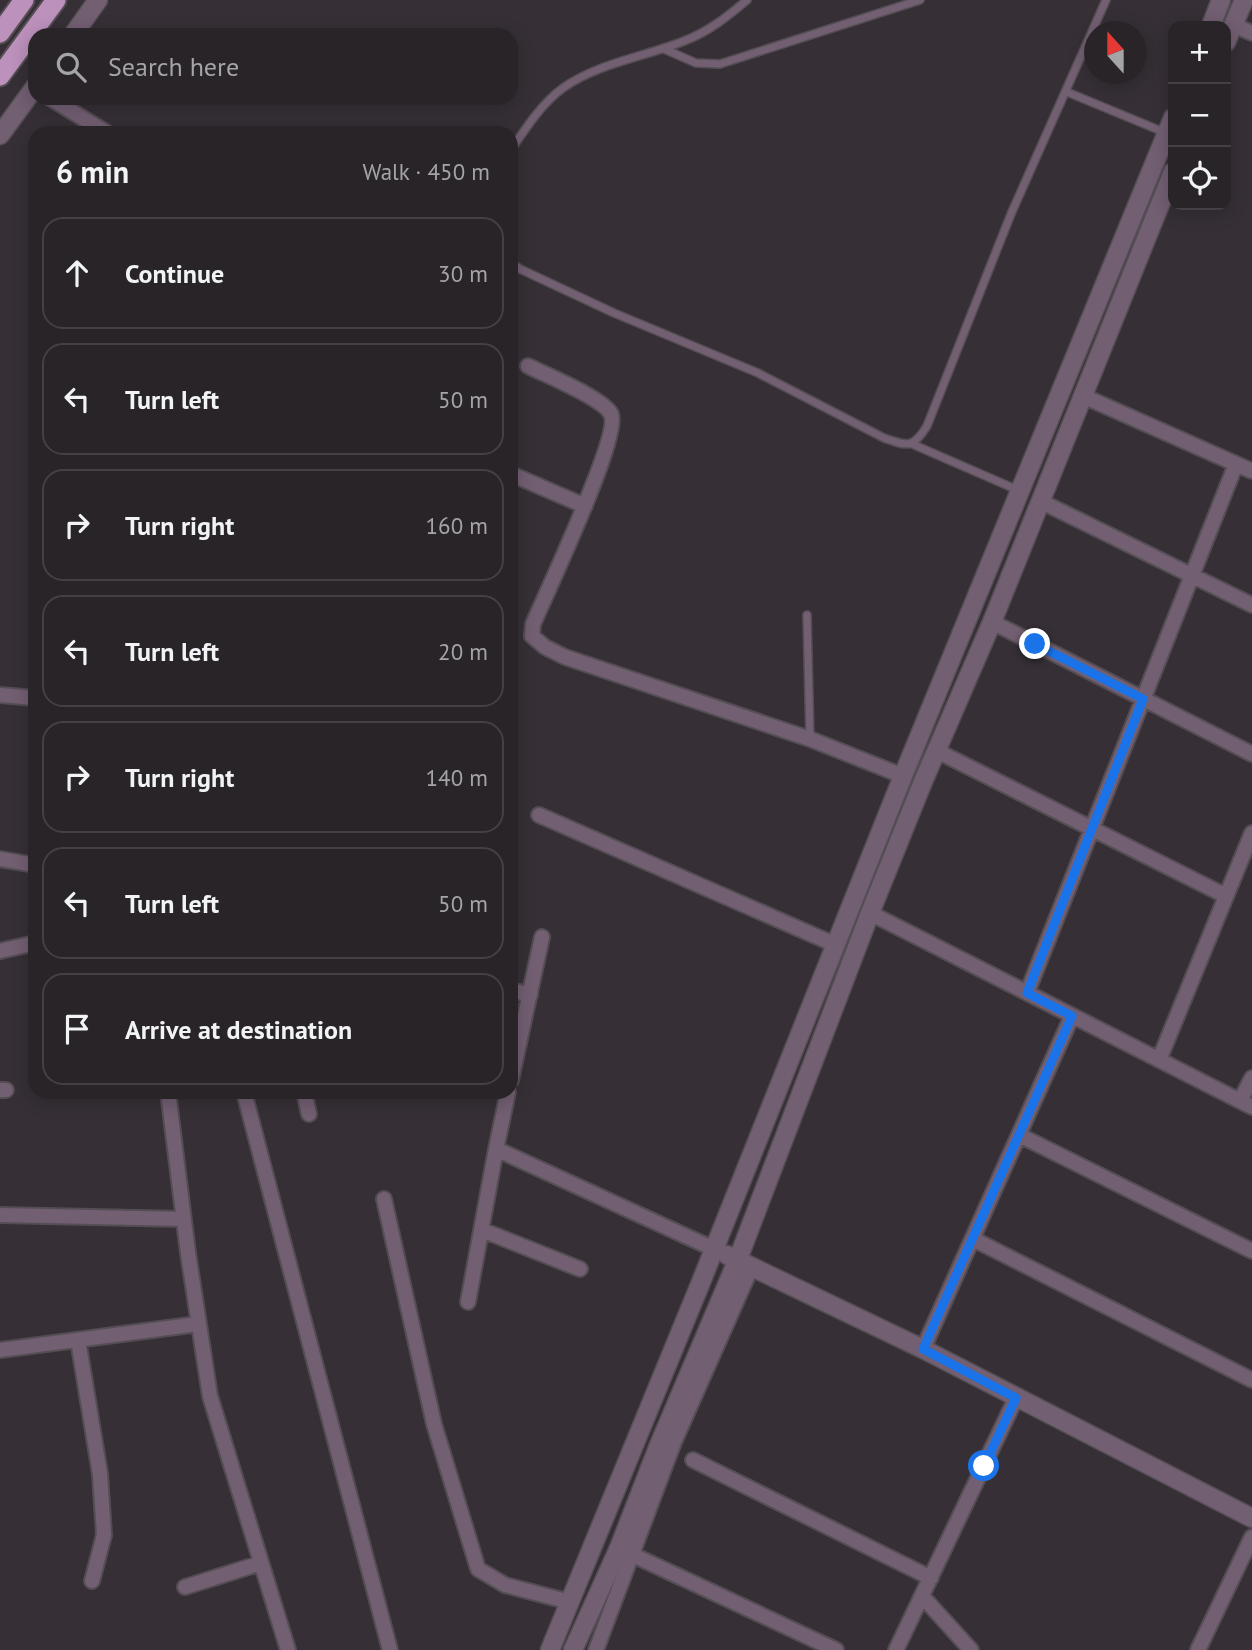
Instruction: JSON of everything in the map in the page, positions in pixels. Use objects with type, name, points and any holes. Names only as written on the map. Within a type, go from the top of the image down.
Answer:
[{"type":"highway","points":[[0,33],[24,0]]},
{"type":"highway","points":[[35,28],[56,0]]},
{"type":"highway","points":[[0,76],[28,38]]},
{"type":"street","points":[[77,28],[98,0]]},
{"type":"street","points":[[1213,21],[1222,0]]},
{"type":"street","points":[[1231,29],[1244,0]]},
{"type":"street","points":[[1231,34],[1252,33]]},
{"type":"street","points":[[0,135],[28,97]]},
{"type":"street","points":[[61,105],[96,126]]},
{"type":"street","points":[[550,1650],[903,776],[1168,131]]},
{"type":"street","points":[[596,1650],[745,1263],[870,913],[992,622],[1168,184]]},
{"type":"street","points":[[528,366],[594,399],[611,413],[613,421],[611,434],[584,506],[533,624],[532,636],[545,647],[565,657],[810,739],[903,776]]},
{"type":"street","points":[[1083,396],[1252,471]]},
{"type":"street","points":[[1027,993],[1236,464]]},
{"type":"street","points":[[518,477],[584,506]]},
{"type":"street","points":[[1040,501],[1252,606]]},
{"type":"street","points":[[992,622],[1252,754]]},
{"type":"street","points":[[0,695],[28,697]]},
{"type":"street","points":[[937,751],[1226,896]]},
{"type":"street","points":[[539,815],[836,945]]},
{"type":"street","points":[[1159,1060],[1252,833]]},
{"type":"street","points":[[0,859],[28,865]]},
{"type":"street","points":[[870,913],[1246,1104],[1252,1078]]},
{"type":"street","points":[[518,1049],[542,937]]},
{"type":"street","points":[[0,951],[28,945]]},
{"type":"street","points":[[518,992],[530,995]]},
{"type":"street","points":[[923,1349],[1072,1016]]},
{"type":"street","points":[[167,1099],[210,1396],[288,1650]]},
{"type":"street","points":[[246,1099],[390,1650]]},
{"type":"street","points":[[306,1099],[309,1114]]},
{"type":"street","points":[[468,1302],[507,1099]]},
{"type":"street","points":[[1018,1135],[1252,1251]]},
{"type":"street","points":[[496,1149],[745,1263],[923,1349],[1252,1518]]},
{"type":"street","points":[[384,1199],[434,1424],[478,1569],[505,1586],[570,1602]]},
{"type":"street","points":[[0,1215],[183,1219]]},
{"type":"street","points":[[482,1230],[580,1269]]},
{"type":"street","points":[[972,1239],[1252,1380]]},
{"type":"street","points":[[573,1650],[619,1548],[659,1445],[745,1263]]},
{"type":"street","points":[[0,1350],[198,1324]]},
{"type":"street","points":[[78,1340],[100,1474],[104,1535],[92,1581]]},
{"type":"street","points":[[896,1650],[1016,1398]]},
{"type":"street","points":[[693,1460],[930,1578]]},
{"type":"street","points":[[1199,1650],[1252,1537]]},
{"type":"street","points":[[633,1555],[836,1650]]},
{"type":"street","points":[[186,1587],[261,1563]]},
{"type":"street","points":[[922,1596],[971,1650]]},
{"type":"lane","points":[[518,139],[562,89],[590,73],[686,41],[717,25],[747,0]]},
{"type":"lane","points":[[663,48],[696,62],[720,64],[920,0]]},
{"type":"lane","points":[[912,444],[918,441],[927,426],[1011,214],[1106,0]]},
{"type":"lane","points":[[1067,92],[1168,125]]},
{"type":"lane","points":[[518,268],[614,313],[758,373],[884,438],[912,444],[1021,491]]},
{"type":"lane","points":[[807,615],[810,739]]},
{"type":"route","points":[[984,1466],[1016,1398],[923,1349],[1072,1016],[1027,993],[1143,699],[1035,644]]}]
